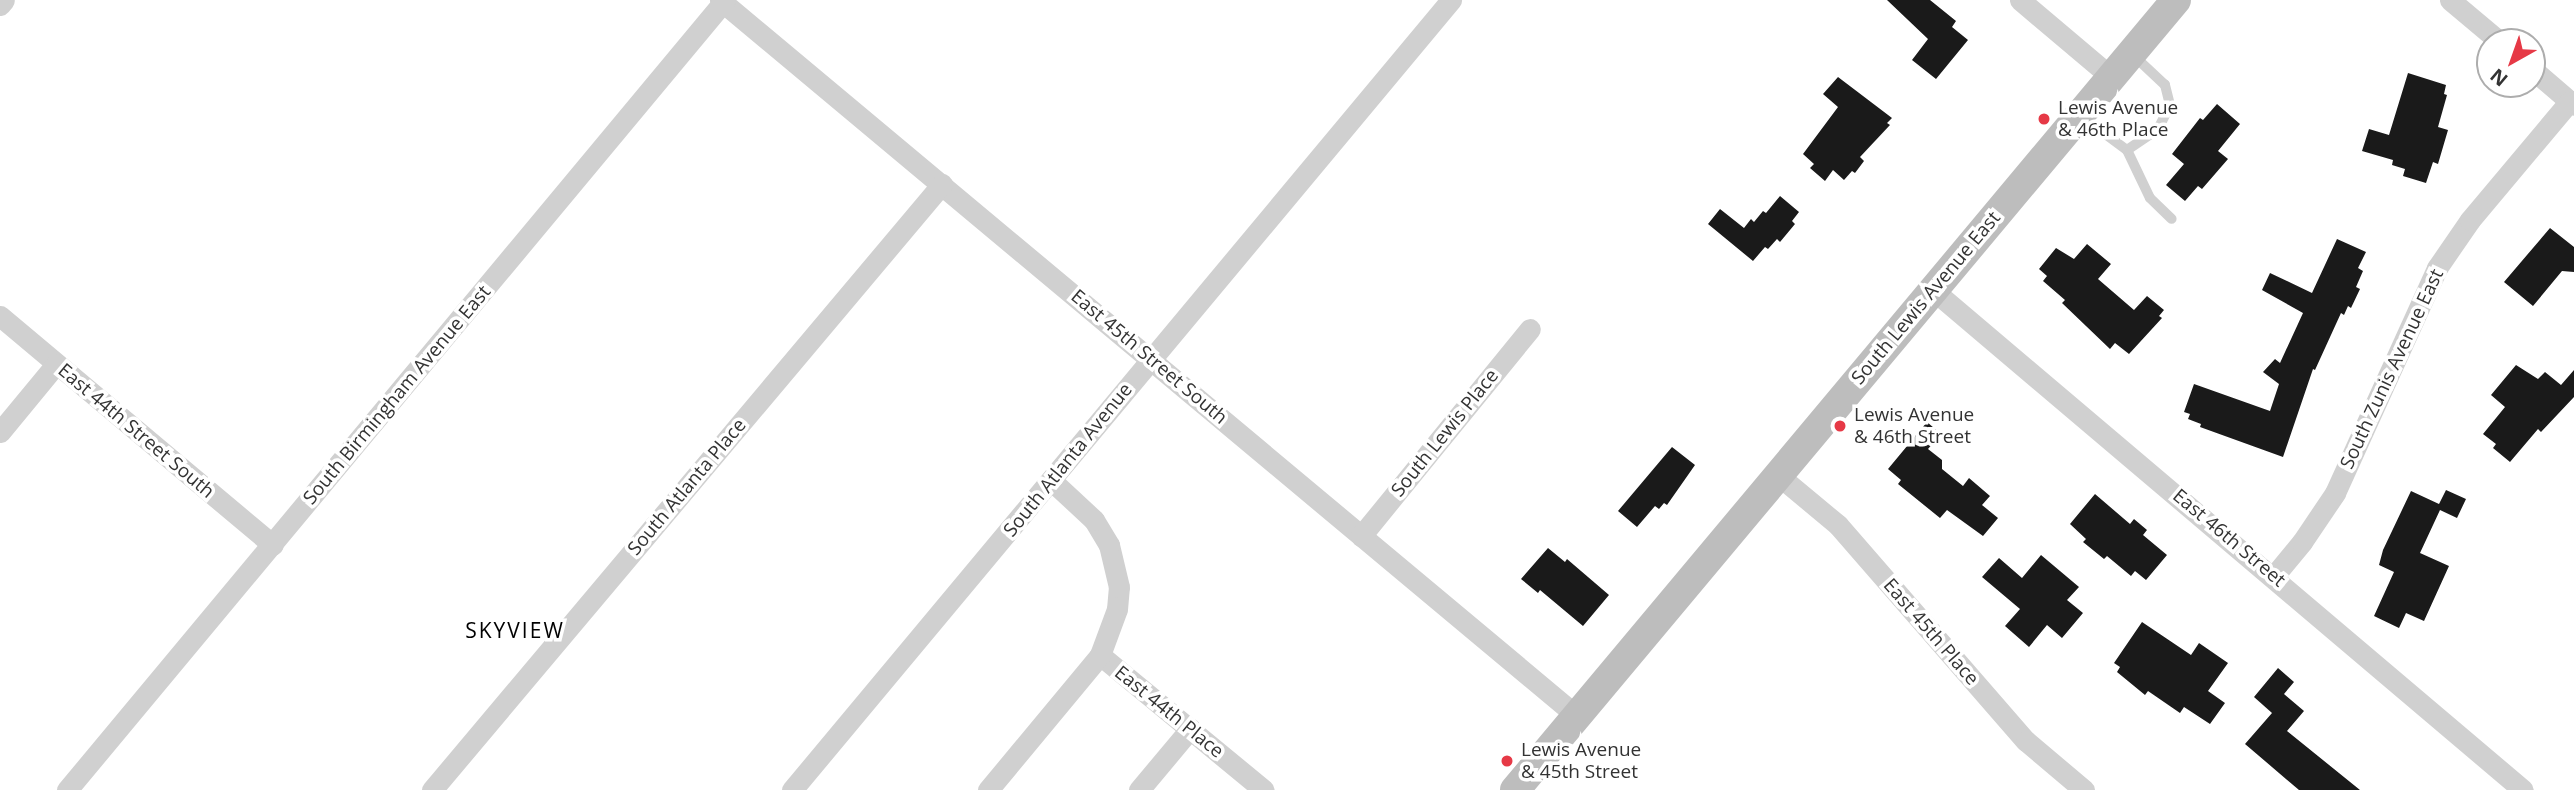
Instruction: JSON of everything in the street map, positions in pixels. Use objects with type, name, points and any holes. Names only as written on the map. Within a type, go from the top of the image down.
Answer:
[{"type":"main road","name":"South Lewis Avenue East","points":[[1515,790],[2176,0]]},
{"type":"street","points":[[0,5],[4,0]]},
{"type":"street","name":"South Atlanta Avenue","points":[[792,790],[1451,0]]},
{"type":"street","points":[[2020,0],[2111,77]]},
{"type":"street","points":[[2450,0],[2483,28]]},
{"type":"street","name":"East 45th Street South","points":[[722,1],[1577,716]]},
{"type":"street","name":"South Birmingham Avenue East","points":[[67,790],[722,1]]},
{"type":"street","points":[[2546,81],[2572,103]]},
{"type":"street","name":"South Zunis Avenue East","points":[[2274,576],[2302,542],[2335,493],[2437,268],[2470,220],[2572,103]]},
{"type":"street","name":"South Atlanta Place","points":[[432,790],[942,184]]},
{"type":"street","name":"East 46th Street","points":[[1933,290],[2274,576],[2523,790]]},
{"type":"street","name":"East 44th Street South","points":[[0,316],[273,545]]},
{"type":"street","name":"South Lewis Place","points":[[1361,537],[1530,329]]},
{"type":"street","points":[[0,432],[56,365]]},
{"type":"street","name":"East 45th Place","points":[[1778,475],[1838,525],[2026,741],[2076,786]]},
{"type":"street","name":"East 44th Place","points":[[1052,481],[1094,520],[1115,561],[1119,587],[1117,609],[1100,655],[1264,790]]},
{"type":"street","points":[[988,790],[1100,655]]},
{"type":"street","points":[[1139,790],[1190,729]]},
{"type":"lane","points":[[2127,150],[2158,129],[2170,105],[2169,95],[2158,76],[2131,53]]},
{"type":"lane","points":[[2080,115],[2127,150],[2150,198],[2172,219]]},
{"type":"building","points":[[1887,0],[1930,0],[1956,21],[1952,27],[1968,40],[1936,79],[1912,60],[1928,39]]},
{"type":"building","points":[[2408,73],[2446,85],[2444,94],[2447,95],[2438,127],[2448,130],[2438,164],[2433,162],[2426,183],[2403,176],[2405,169],[2392,165],[2393,160],[2362,151],[2369,129],[2389,135]]},
{"type":"building","points":[[1838,77],[1892,118],[1887,123],[1890,125],[1860,157],[1864,161],[1855,173],[1852,171],[1844,180],[1833,170],[1825,181],[1810,168],[1814,164],[1803,154],[1838,107],[1823,94]]},
{"type":"building","points":[[2217,104],[2240,124],[2218,151],[2228,159],[2202,189],[2198,186],[2185,201],[2166,185],[2184,164],[2172,154],[2200,118],[2203,120]]},
{"type":"building","points":[[1780,196],[1799,212],[1792,221],[1795,224],[1780,242],[1777,239],[1768,249],[1765,247],[1753,261],[1708,224],[1720,209],[1744,228],[1751,219],[1754,222],[1763,211],[1766,213]]},
{"type":"building","points":[[2550,228],[2574,247],[2574,272],[2562,271],[2533,306],[2504,282]]},
{"type":"building","points":[[2337,239],[2366,252],[2358,268],[2363,271],[2356,287],[2360,289],[2351,308],[2348,306],[2344,315],[2341,313],[2315,370],[2313,369],[2283,457],[2200,427],[2201,424],[2188,419],[2190,414],[2184,412],[2194,384],[2270,411],[2279,384],[2263,372],[2275,359],[2280,363],[2303,313],[2262,290],[2270,273],[2312,293]]},
{"type":"building","points":[[2087,244],[2111,264],[2098,279],[2134,310],[2147,296],[2164,310],[2159,316],[2162,318],[2129,354],[2115,343],[2110,349],[2062,303],[2065,300],[2043,281],[2047,276],[2039,269],[2056,248],[2074,259]]},
{"type":"building","points":[[2516,365],[2538,379],[2545,372],[2561,385],[2574,370],[2574,397],[2541,432],[2538,429],[2510,462],[2493,448],[2496,444],[2483,434],[2505,407],[2491,395]]},
{"type":"building","points":[[1927,422],[1941,434],[1928,449],[1942,460],[1942,469],[1963,486],[1969,478],[1990,496],[1982,505],[1998,518],[1983,536],[1947,510],[1940,518],[1898,484],[1901,480],[1888,469]]},
{"type":"building","points":[[1672,447],[1695,465],[1667,505],[1664,503],[1659,509],[1655,506],[1637,527],[1618,511]]},
{"type":"building","points":[[2446,490],[2466,499],[2457,518],[2440,510],[2420,553],[2449,566],[2424,621],[2406,613],[2399,628],[2374,616],[2394,572],[2379,565],[2383,550],[2411,491],[2439,504]]},
{"type":"building","points":[[2095,494],[2130,524],[2134,519],[2147,530],[2143,535],[2167,555],[2146,580],[2135,571],[2131,576],[2107,556],[2104,559],[2083,542],[2086,539],[2070,524]]},
{"type":"building","points":[[1548,548],[1565,562],[1567,559],[1609,595],[1583,626],[1540,590],[1538,593],[1521,579]]},
{"type":"building","points":[[2041,555],[2079,587],[2067,600],[2083,613],[2062,638],[2047,625],[2029,647],[2005,626],[2020,609],[1982,577],[1999,558],[2022,578]]},
{"type":"building","points":[[2142,622],[2191,655],[2199,643],[2228,663],[2208,691],[2225,703],[2210,724],[2184,707],[2180,713],[2148,691],[2145,695],[2117,672],[2120,667],[2114,663]]},
{"type":"building","points":[[2278,668],[2294,682],[2284,694],[2304,711],[2287,731],[2360,790],[2299,790],[2245,744],[2272,713],[2254,697]]},
{"type":"place","name":"Lewis Avenue & 46th Place","points":[[2044,119]]},
{"type":"place","name":"Lewis Avenue & 46th Street","points":[[1840,426]]},
{"type":"place","name":"Lewis Avenue & 45th Street","points":[[1507,761]]},
{"type":"district","name":"SKYVIEW","points":[[515,630]]}]
